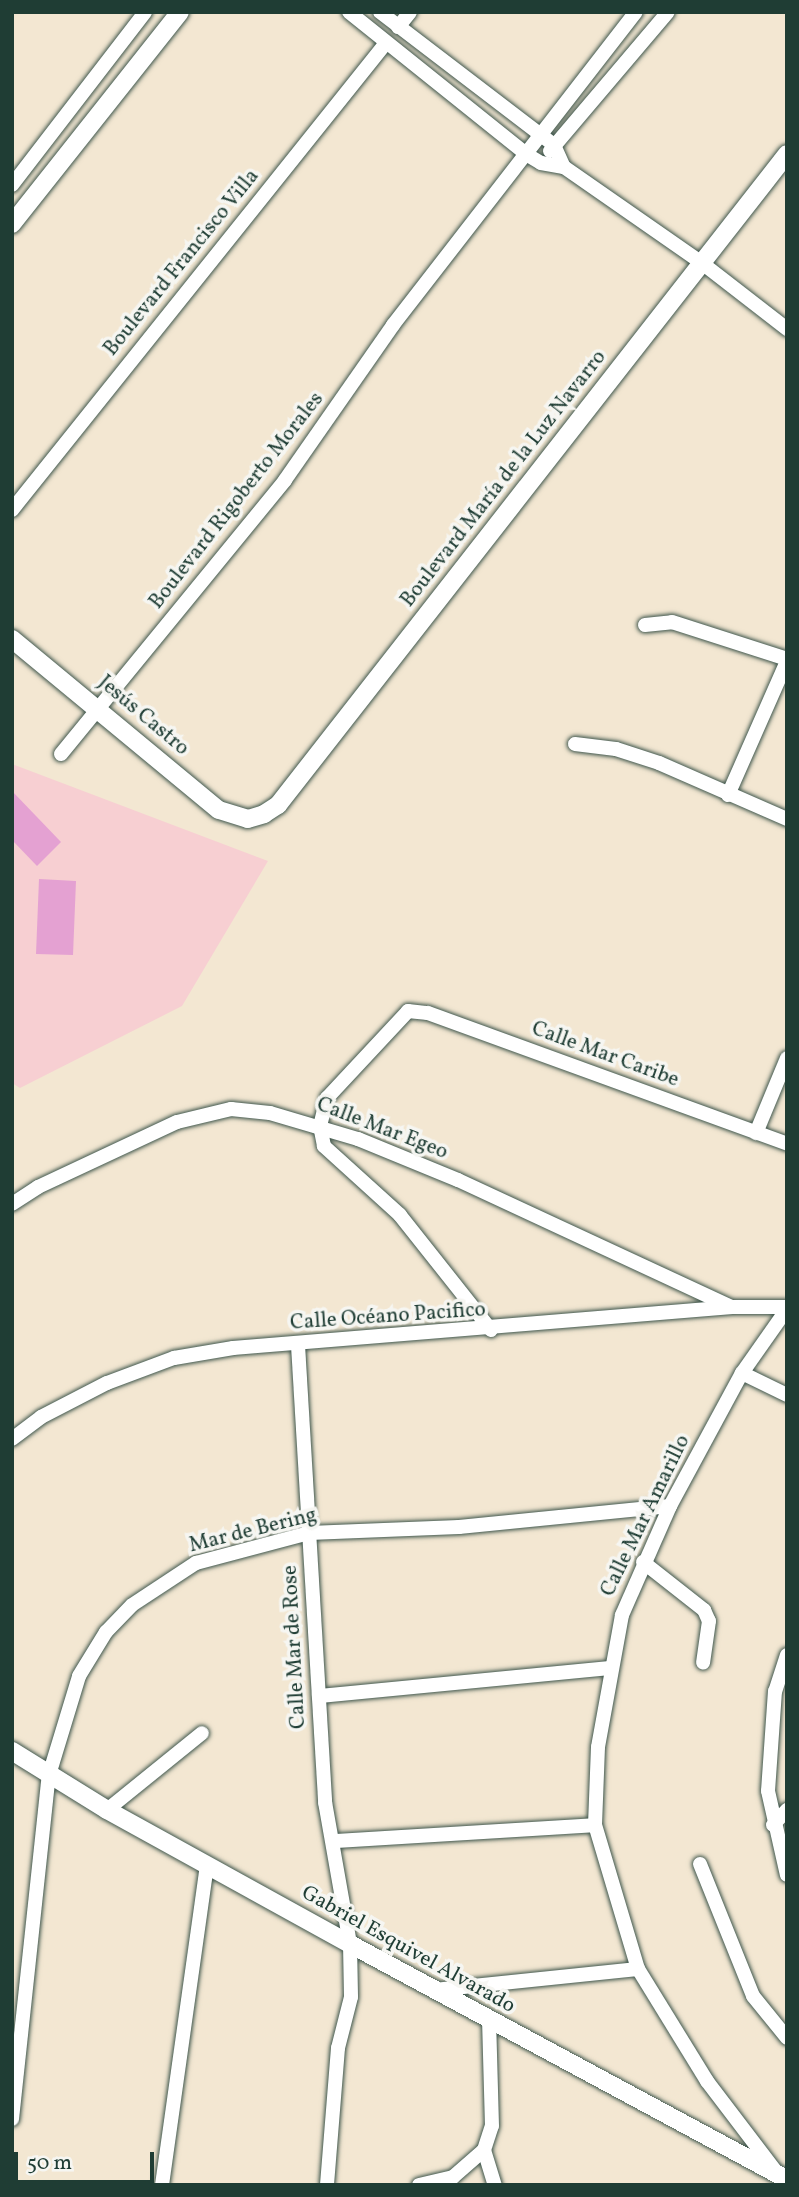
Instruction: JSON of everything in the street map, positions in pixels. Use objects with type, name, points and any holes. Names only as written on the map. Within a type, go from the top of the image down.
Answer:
[{"type":"street","points":[[12,185],[145,12]]},
{"type":"street","points":[[12,224],[180,12]]},
{"type":"street","points":[[349,12],[526,153],[541,163],[564,167],[702,263],[787,329]]},
{"type":"street","points":[[380,12],[554,145],[564,167]]},
{"type":"street","points":[[398,27],[410,12]]},
{"type":"street","name":"Boulevard Rigoberto Morales","points":[[61,754],[285,480],[393,325],[516,170],[526,153],[636,12]]},
{"type":"street","points":[[516,170],[541,163],[668,12]]},
{"type":"street","name":"Boulevard Francisco Villa","points":[[12,510],[386,43]]},
{"type":"street","name":"Boulevard María de la Luz Navarro","points":[[248,819],[278,805],[787,155]]},
{"type":"street","points":[[645,625],[672,622],[787,660],[728,795]]},
{"type":"street","name":"Jesús Castro","points":[[12,639],[99,707],[219,810],[248,819]]},
{"type":"street","points":[[575,744],[616,749],[659,763],[787,819]]},
{"type":"street","name":"Calle Mar Caribe","points":[[320,1126],[327,1098],[408,1012],[428,1013],[787,1144]]},
{"type":"street","points":[[756,1133],[787,1058]]},
{"type":"street","name":"Calle Mar Egeo","points":[[12,1204],[38,1187],[205,1114],[231,1109],[270,1113],[320,1126],[458,1180],[732,1307]]},
{"type":"street","points":[[320,1126],[324,1146],[400,1215],[491,1330]]},
{"type":"street","name":"Calle Océano Pacifico","points":[[12,1438],[41,1417],[107,1383],[174,1358],[233,1348],[491,1330],[732,1307],[787,1308]]},
{"type":"street","name":"Calle Mar Amarillo","points":[[783,2176],[707,2081],[638,1969],[595,1825],[598,1747],[622,1615],[643,1562],[670,1506],[742,1373],[787,1308]]},
{"type":"street","name":"Calle Mar de Rose","points":[[298,1345],[324,1802],[335,1841],[350,1944],[351,1997],[338,2048],[327,2185]]},
{"type":"street","points":[[742,1373],[787,1395]]},
{"type":"street","name":"Mar de Bering","points":[[12,2119],[49,1775],[79,1676],[106,1632],[132,1605],[196,1563],[309,1533],[459,1527],[670,1506]]},
{"type":"street","points":[[643,1562],[704,1610],[709,1620],[703,1663]]},
{"type":"street","points":[[787,1655],[775,1692],[770,1754],[773,1825],[787,1875]]},
{"type":"street","points":[[319,1696],[611,1668]]},
{"type":"street","points":[[107,1810],[202,1733]]},
{"type":"street","name":"Gabriel Esquivel Alvarado","points":[[12,1751],[107,1810],[489,2021],[783,2176]]},
{"type":"street","points":[[773,1825],[787,1810]]},
{"type":"street","points":[[335,1841],[595,1825]]},
{"type":"street","points":[[700,1864],[754,1996],[787,2038]]},
{"type":"street","points":[[162,2185],[207,1865]]},
{"type":"street","points":[[433,1990],[638,1969]]},
{"type":"street","points":[[419,2185],[453,2177],[484,2150],[492,2126],[489,2021]]},
{"type":"street","points":[[484,2150],[495,2185]]},
{"type":"shaded area","points":[[12,764],[268,861],[182,1006],[20,1088],[12,1083]]},
{"type":"building","points":[[12,791],[61,842],[37,866],[12,840]]},
{"type":"building","points":[[39,879],[76,881],[73,955],[36,954]]}]
